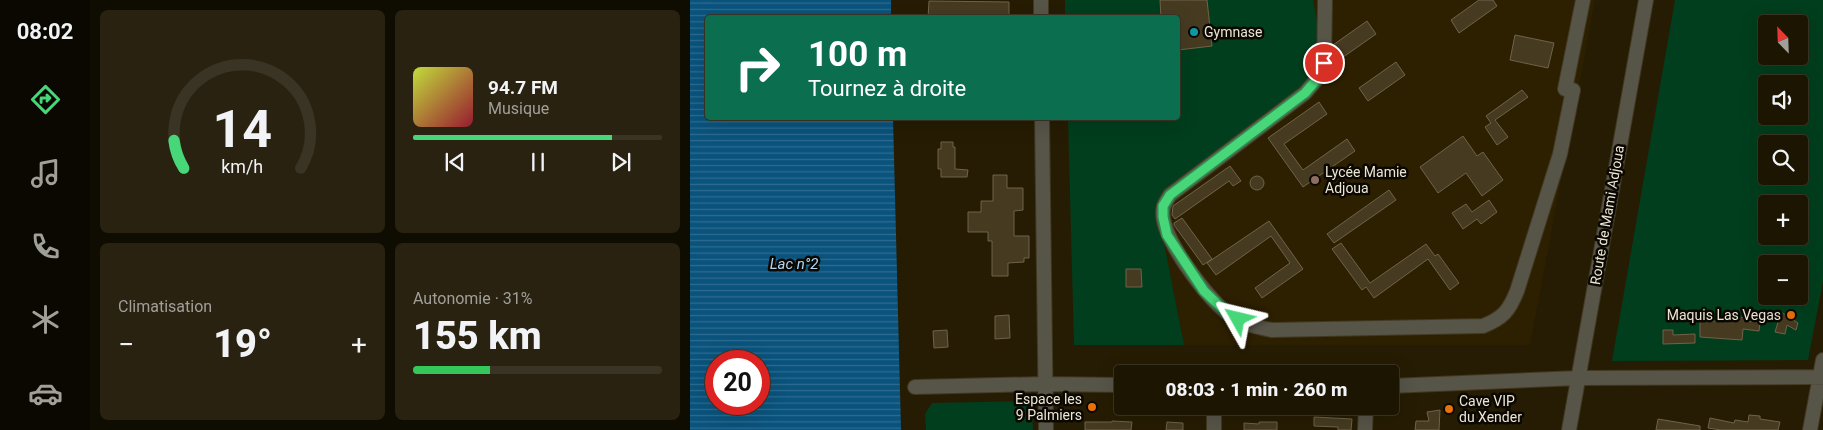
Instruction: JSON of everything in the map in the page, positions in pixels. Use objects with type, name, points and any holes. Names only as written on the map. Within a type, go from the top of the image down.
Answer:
[{"type":"street","points":[[1041,0],[1041,15]]},
{"type":"street","points":[[1325,0],[1324,63],[1318,78],[1305,93],[1170,195],[1163,206],[1163,217],[1167,235],[1204,291],[1226,312],[1249,326],[1272,330],[1482,326],[1504,314],[1511,306],[1517,291],[1560,154],[1583,0]]},
{"type":"street","name":"Route de Mami Adjoua","points":[[1569,430],[1646,0]]},
{"type":"street","points":[[1042,120],[1046,430]]},
{"type":"street","points":[[1810,430],[1822,377],[1823,360]]},
{"type":"street","points":[[1399,386],[1578,378],[1822,377]]},
{"type":"street","points":[[915,387],[1044,384],[1114,385]]},
{"type":"street","points":[[1214,415],[1214,430]]},
{"type":"street","points":[[1365,430],[1366,415]]},
{"type":"shaded area","name":"Lycée Mamie Adjoua","points":[[1065,0],[1595,0],[1530,345],[1074,345],[1068,120],[1180,120],[1180,15],[1065,15]]},
{"type":"green space","points":[[1065,0],[1313,0],[1320,48],[1319,63],[1314,74],[1302,89],[1167,191],[1163,238],[1184,345],[1074,345],[1068,120],[1180,120],[1180,15],[1065,15]]},
{"type":"green space","points":[[1675,0],[1823,0],[1823,281],[1808,360],[1612,361]]},
{"type":"green space","points":[[1027,401],[1032,407],[1033,430],[926,430],[925,414],[932,403]]},
{"type":"water","name":"Lac n°2","points":[[690,0],[891,0],[891,15],[705,15],[705,120],[893,120],[901,430],[690,430]]},
{"type":"building","name":"Gymnase","points":[[1160,0],[1207,0],[1212,46],[1180,50],[1180,15],[1161,15]]},
{"type":"building","points":[[1479,0],[1493,0],[1497,6],[1459,33],[1451,20]]},
{"type":"building","points":[[929,1],[1009,2],[1009,15],[928,15]]},
{"type":"building","points":[[1367,21],[1376,34],[1339,60],[1333,52],[1333,45]]},
{"type":"building","points":[[1515,35],[1554,43],[1548,68],[1510,60]]},
{"type":"building","points":[[1396,62],[1405,75],[1368,101],[1359,88]]},
{"type":"building","points":[[1522,90],[1528,97],[1495,120],[1508,137],[1497,145],[1485,127],[1491,123],[1486,116]]},
{"type":"building","points":[[1319,102],[1327,114],[1284,144],[1303,170],[1347,139],[1355,151],[1303,187],[1268,138]]},
{"type":"building","points":[[1463,136],[1477,156],[1483,152],[1503,180],[1482,196],[1466,173],[1438,193],[1420,167]]},
{"type":"building","points":[[941,142],[953,142],[953,147],[955,147],[955,169],[968,170],[967,177],[941,177],[941,169],[938,169],[938,149],[941,149]]},
{"type":"building","points":[[1230,166],[1241,181],[1233,186],[1229,181],[1175,219],[1172,215],[1173,206]]},
{"type":"building","points":[[993,175],[1007,175],[1007,188],[1023,188],[1023,210],[1014,211],[1014,236],[1029,236],[1029,258],[1024,258],[1024,262],[1008,263],[1008,276],[992,276],[992,241],[988,241],[988,232],[968,232],[968,212],[981,212],[981,201],[993,201]]},
{"type":"building","points":[[1254,176],[1260,176],[1264,183],[1260,190],[1254,190],[1250,186],[1250,180]]},
{"type":"building","points":[[1389,190],[1396,200],[1334,243],[1327,234]]},
{"type":"building","points":[[1489,200],[1497,212],[1481,224],[1477,219],[1463,229],[1452,213],[1466,204],[1472,212]]},
{"type":"building","points":[[1182,218],[1212,259],[1203,265],[1174,225],[1174,223]]},
{"type":"building","points":[[1269,221],[1303,269],[1262,298],[1255,288],[1290,263],[1271,236],[1216,275],[1207,263]]},
{"type":"building","points":[[1341,243],[1370,283],[1426,244],[1435,256],[1438,254],[1459,283],[1450,290],[1428,259],[1374,298],[1366,287],[1362,290],[1332,249]]},
{"type":"building","points":[[1126,269],[1141,269],[1142,287],[1126,287]]},
{"type":"building","points":[[1781,312],[1798,323],[1796,330],[1787,325],[1785,334],[1775,332]]},
{"type":"building","points":[[1009,315],[1010,338],[995,339],[995,316]]},
{"type":"building","points":[[1743,317],[1744,321],[1760,322],[1759,331],[1743,329],[1742,340],[1700,337],[1700,321],[1717,321],[1717,318],[1735,320]]},
{"type":"building","points":[[947,330],[948,347],[934,348],[933,331]]},
{"type":"building","points":[[1663,330],[1673,330],[1673,335],[1695,334],[1695,343],[1663,344]]},
{"type":"building","points":[[1440,410],[1439,430],[1415,430],[1416,421],[1429,421],[1427,412]]},
{"type":"building","points":[[1749,415],[1780,422],[1778,430],[1721,430],[1708,428],[1710,418],[1734,423],[1735,420],[1748,422]]},
{"type":"building","points":[[1314,417],[1352,419],[1351,430],[1338,430],[1338,427],[1314,426]]},
{"type":"building","points":[[1658,419],[1700,426],[1700,430],[1656,430]]},
{"type":"building","points":[[1085,422],[1132,422],[1131,430],[1085,430]]},
{"type":"building","points":[[1167,422],[1183,423],[1183,430],[1166,430]]},
{"type":"building","points":[[1259,422],[1277,422],[1277,430],[1244,430],[1244,423],[1259,424]]},
{"type":"place","name":"Gymnase","points":[[1194,32]]},
{"type":"place","name":"Lycée Mamie Adjoua","points":[[1315,180]]},
{"type":"place","name":"Maquis Las Vegas","points":[[1791,315]]},
{"type":"place","name":"Espace les 9 Palmiers","points":[[1092,407]]},
{"type":"place","name":"Cave VIP du Xender","points":[[1449,409]]},
{"type":"route","points":[[1238,319],[1226,312],[1204,291],[1176,249],[1167,235],[1163,217],[1163,206],[1170,195],[1305,93],[1318,78],[1324,63]]}]
